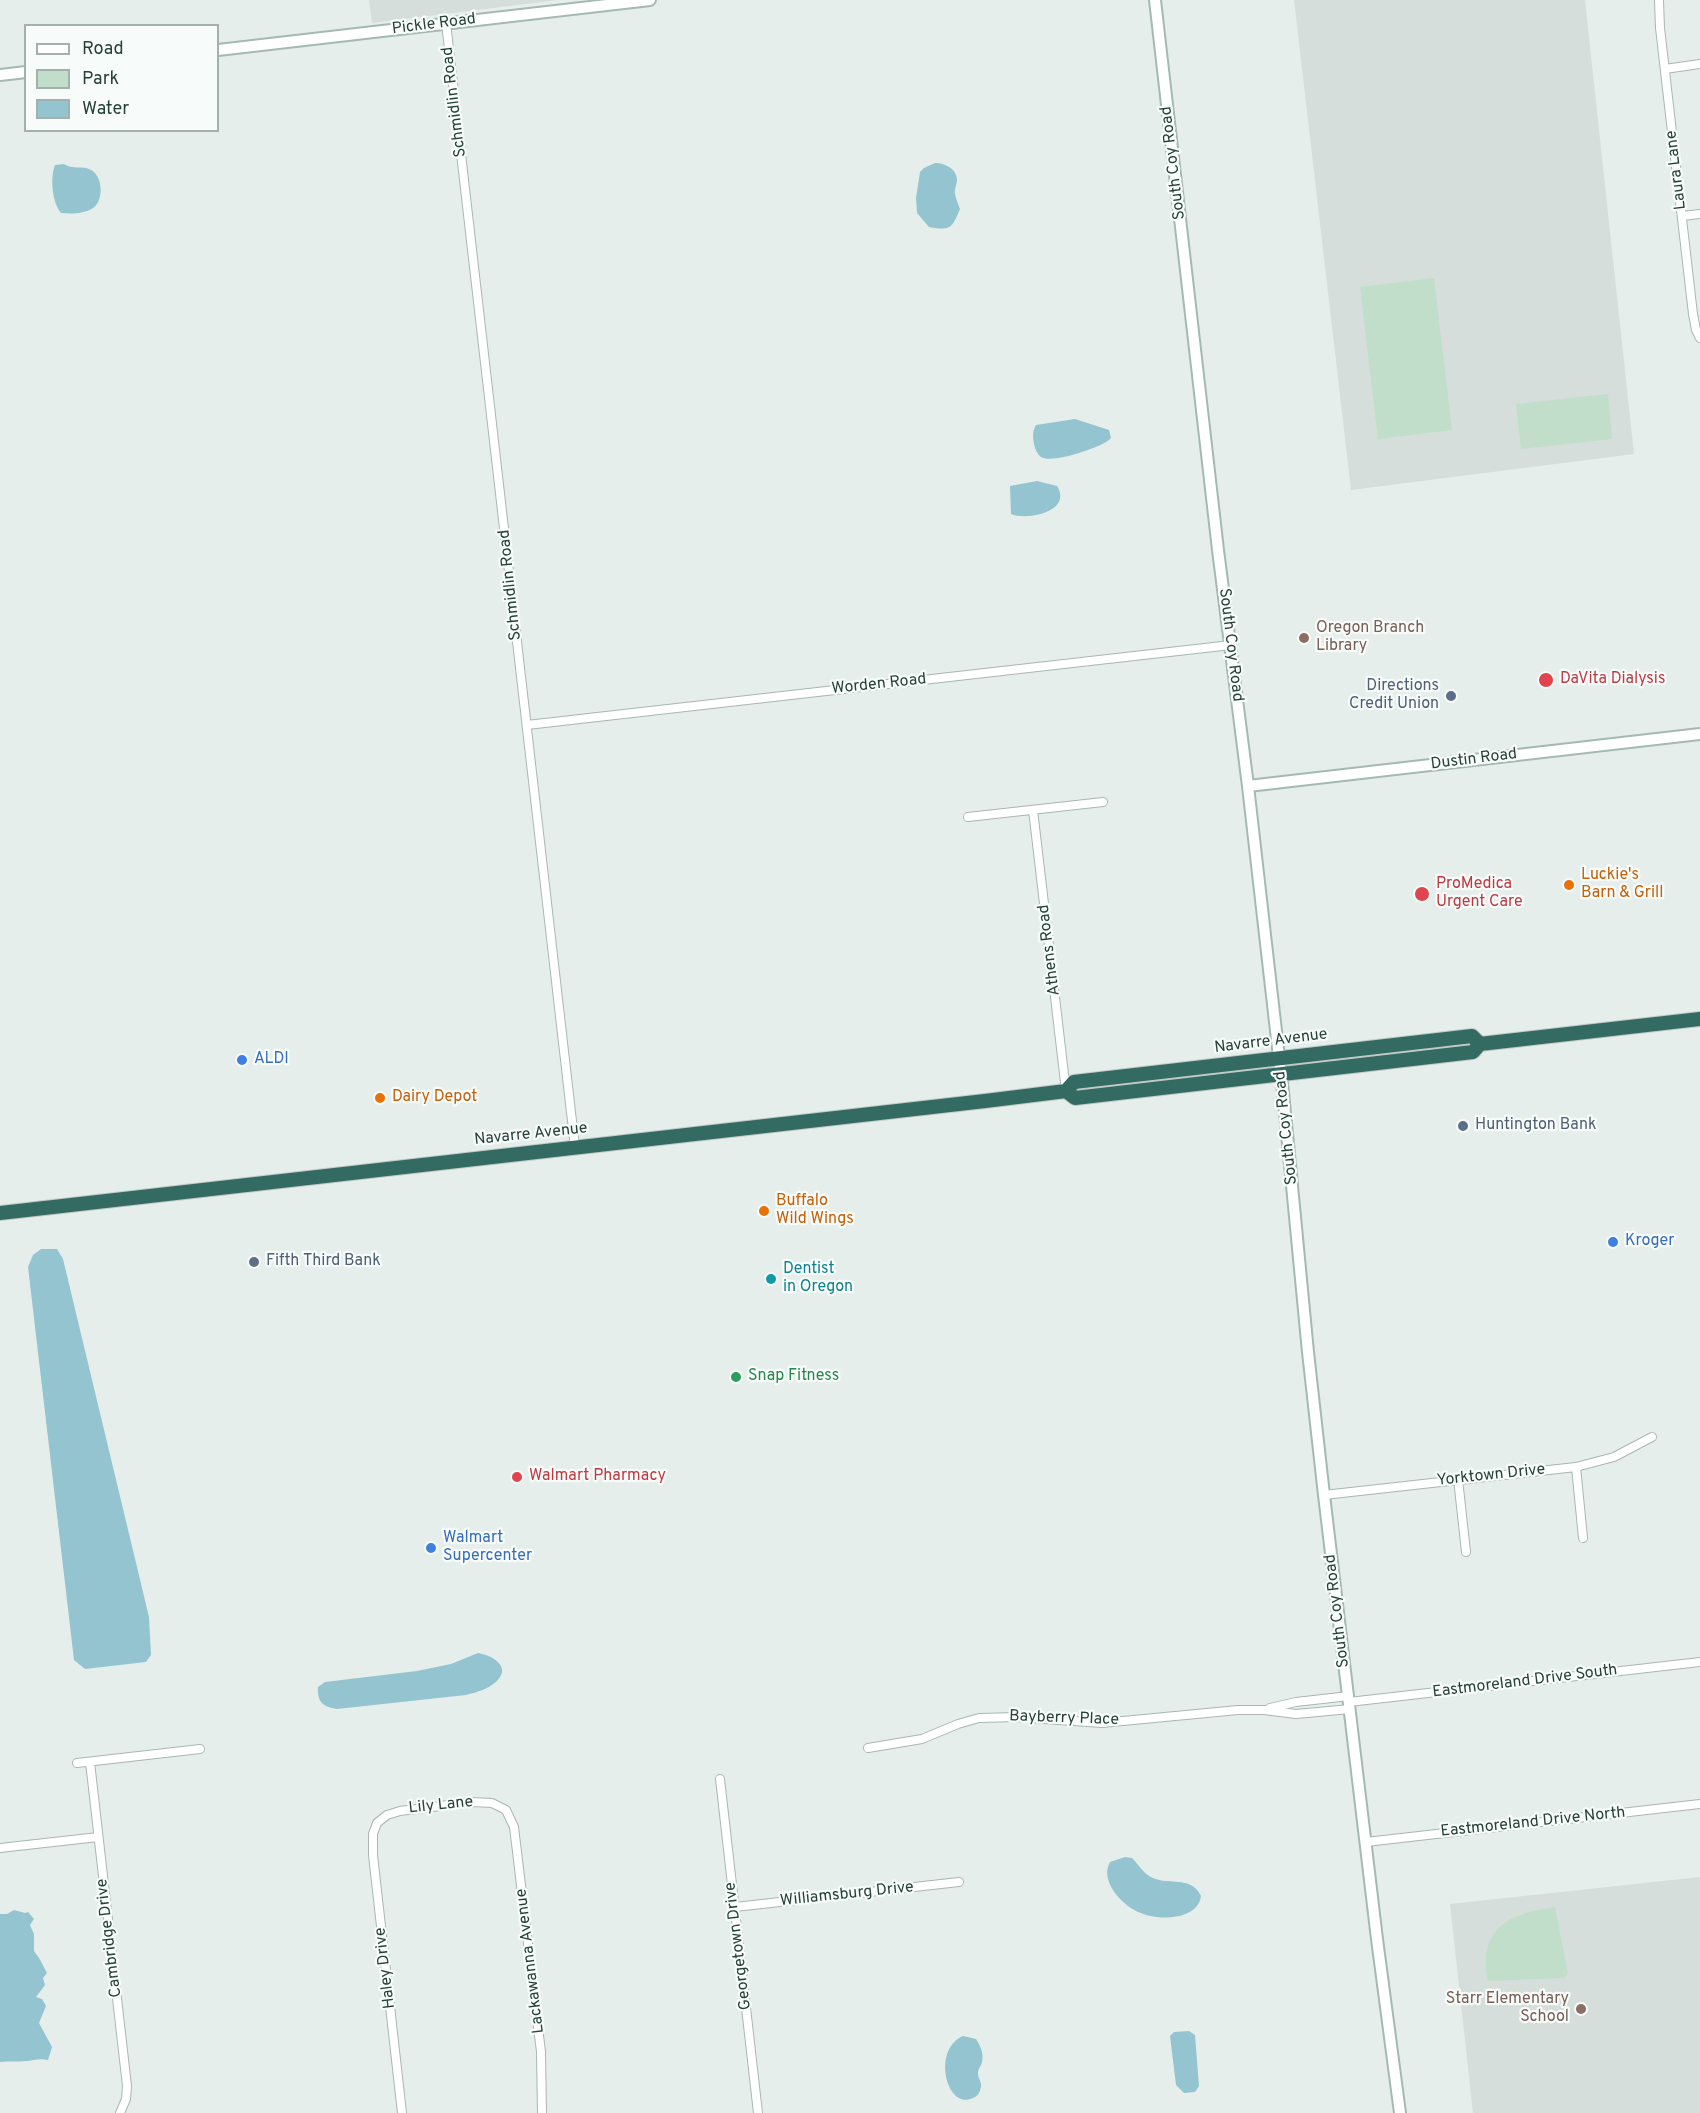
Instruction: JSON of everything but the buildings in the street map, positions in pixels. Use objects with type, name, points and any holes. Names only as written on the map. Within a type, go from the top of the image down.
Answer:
[{"type":"highway","name":"Navarre Avenue","points":[[1066,1091],[1075,1098],[1473,1052],[1480,1044],[1700,1019]]},
{"type":"highway","name":"Navarre Avenue","points":[[0,1213],[1066,1091],[1074,1082],[1279,1058],[1472,1036],[1480,1044]]},
{"type":"highway","points":[[1090,1096],[1089,1091],[1093,1087],[1114,1083],[1128,1076]]},
{"type":"street","name":"Pickle Road","points":[[219,50],[650,0]]},
{"type":"street","name":"South Coy Road","points":[[1155,0],[1281,1074],[1324,1494],[1400,2113]]},
{"type":"street","name":"Laura Lane","points":[[1659,0],[1693,314],[1700,338]]},
{"type":"street","name":"Schmidlin Road","points":[[446,23],[575,1147]]},
{"type":"street","points":[[1665,69],[1700,64]]},
{"type":"street","points":[[0,75],[24,72]]},
{"type":"street","points":[[1682,216],[1700,214]]},
{"type":"street","name":"Worden Road","points":[[527,725],[1231,645]]},
{"type":"street","name":"Dustin Road","points":[[1248,786],[1700,734]]},
{"type":"street","points":[[968,818],[1102,802]]},
{"type":"street","name":"Athens Road","points":[[1033,810],[1066,1091]]},
{"type":"street","name":"Yorktown Drive","points":[[1324,1494],[1576,1467],[1614,1457],[1652,1437]]},
{"type":"street","points":[[1576,1467],[1583,1538]]},
{"type":"street","points":[[1458,1479],[1466,1552]]},
{"type":"street","name":"Eastmoreland Drive South","points":[[1349,1702],[1700,1662]]},
{"type":"street","name":"Bayberry Place","points":[[1264,1710],[1296,1702],[1349,1702]]},
{"type":"street","name":"Bayberry Place","points":[[868,1748],[922,1739],[979,1718],[1017,1717],[1102,1723],[1238,1710],[1296,1714],[1349,1702]]},
{"type":"street","points":[[77,1763],[200,1749]]},
{"type":"street","name":"Cambridge Drive","points":[[90,1762],[127,2086],[126,2099],[120,2113]]},
{"type":"street","name":"Georgetown Drive","points":[[720,1779],[758,2113]]},
{"type":"street","name":"Lily Lane","points":[[377,1824],[387,1815],[399,1811],[472,1802],[492,1803],[506,1810]]},
{"type":"street","name":"Eastmoreland Drive North","points":[[1366,1842],[1700,1804]]},
{"type":"street","name":"Lackawanna Avenue","points":[[506,1810],[514,1827],[521,1875],[542,2059],[542,2113]]},
{"type":"street","name":"Haley Drive","points":[[377,1824],[373,1834],[373,1855],[402,2113]]},
{"type":"street","points":[[0,1848],[98,1837]]},
{"type":"street","name":"Williamsburg Drive","points":[[735,1907],[959,1882]]},
{"type":"shaded area","points":[[369,0],[558,0],[372,23]]},
{"type":"shaded area","points":[[1294,0],[1585,0],[1634,454],[1351,490]]},
{"type":"shaded area","name":"Starr Elementary School","points":[[1700,1877],[1700,2113],[1473,2113],[1450,1904]]},
{"type":"green space","points":[[1434,278],[1452,430],[1378,439],[1360,287]]},
{"type":"green space","points":[[1608,394],[1612,439],[1521,449],[1516,404]]},
{"type":"green space","points":[[1555,1907],[1568,1974],[1564,1978],[1488,1981],[1486,1963],[1488,1948],[1500,1926],[1524,1914]]},
{"type":"water","points":[[935,163],[949,167],[957,179],[955,192],[960,209],[950,227],[942,229],[929,227],[917,213],[916,198],[920,172]]},
{"type":"water","points":[[64,164],[91,170],[98,177],[101,189],[97,205],[93,208],[82,212],[61,213],[54,196],[53,176],[55,165]]},
{"type":"water","points":[[1075,419],[1109,430],[1111,438],[1096,447],[1065,457],[1047,459],[1041,457],[1033,439],[1036,425]]},
{"type":"water","points":[[1037,481],[1057,486],[1060,495],[1059,502],[1054,508],[1037,515],[1011,514],[1010,486]]},
{"type":"water","points":[[41,1249],[57,1249],[63,1259],[149,1617],[151,1655],[146,1662],[85,1669],[74,1660],[28,1267],[33,1255]]},
{"type":"water","points":[[478,1653],[498,1662],[502,1671],[494,1684],[470,1694],[337,1709],[328,1707],[320,1700],[318,1687],[325,1682],[417,1671],[451,1664]]},
{"type":"water","points":[[1125,1857],[1132,1858],[1149,1876],[1156,1879],[1191,1885],[1201,1896],[1198,1904],[1185,1914],[1167,1917],[1149,1916],[1134,1910],[1120,1899],[1110,1885],[1108,1877],[1107,1869],[1110,1862]]},
{"type":"water","points":[[14,1910],[28,1912],[34,1919],[30,1925],[34,1934],[34,1951],[47,1973],[43,1978],[45,1985],[36,1997],[42,1999],[46,2006],[39,2023],[52,2047],[48,2060],[0,2062],[0,1914],[7,1914]]},
{"type":"water","points":[[1189,2031],[1195,2035],[1199,2086],[1195,2092],[1184,2093],[1176,2085],[1170,2036],[1174,2032]]},
{"type":"water","points":[[963,2036],[976,2039],[983,2058],[978,2072],[981,2085],[979,2092],[973,2098],[964,2100],[956,2096],[950,2088],[945,2065],[947,2053],[953,2043]]},
{"type":"place","name":"Oregon Branch Library","points":[[1304,638]]},
{"type":"place","name":"DaVita Dialysis","points":[[1546,680]]},
{"type":"place","name":"Directions Credit Union","points":[[1451,696]]},
{"type":"place","name":"Luckie's Barn & Grill","points":[[1569,885]]},
{"type":"place","name":"ProMedica Urgent Care","points":[[1422,894]]},
{"type":"place","name":"ALDI","points":[[242,1060]]},
{"type":"place","name":"Dairy Depot","points":[[380,1098]]},
{"type":"place","name":"Huntington Bank","points":[[1463,1126]]},
{"type":"place","name":"Buffalo Wild Wings","points":[[764,1211]]},
{"type":"place","name":"Kroger","points":[[1613,1242]]},
{"type":"place","name":"Fifth Third Bank","points":[[254,1262]]},
{"type":"place","name":"Dentist in Oregon","points":[[771,1279]]},
{"type":"place","name":"Snap Fitness","points":[[736,1377]]},
{"type":"place","name":"Walmart Pharmacy","points":[[517,1477]]},
{"type":"place","name":"Walmart Supercenter","points":[[431,1548]]},
{"type":"place","name":"Starr Elementary School","points":[[1581,2009]]}]
